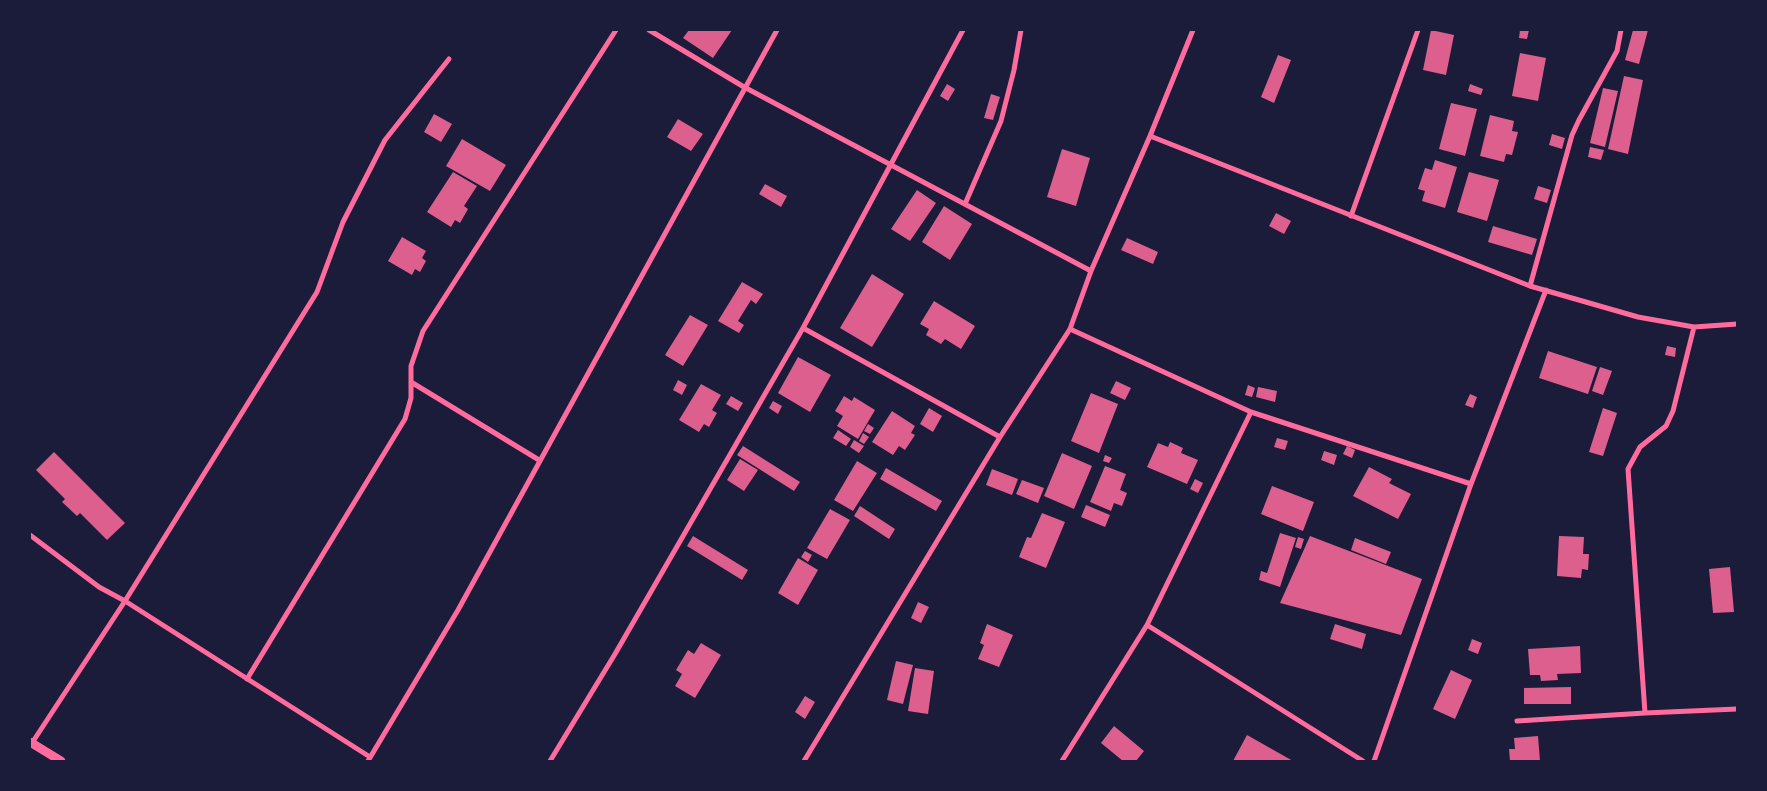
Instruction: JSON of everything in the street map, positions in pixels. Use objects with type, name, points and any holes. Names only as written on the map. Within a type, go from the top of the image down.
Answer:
[{"type":"street","points":[[247,679],[405,419],[411,398],[411,366],[423,331],[616,30]]},
{"type":"street","points":[[649,30],[744,87],[1091,271]]},
{"type":"street","points":[[30,534],[99,587],[125,601],[369,759],[458,610],[777,30]]},
{"type":"street","points":[[550,761],[615,654],[802,328],[963,30]]},
{"type":"street","points":[[965,204],[1001,121],[1014,70],[1020,30]]},
{"type":"street","points":[[804,761],[1000,437],[1070,329],[1091,271],[1150,136],[1192,30]]},
{"type":"street","points":[[1351,216],[1418,30]]},
{"type":"street","points":[[1530,286],[1572,136],[1617,51],[1621,30]]},
{"type":"street","points":[[61,761],[31,743],[125,601],[317,292],[343,222],[385,140],[448,59]]},
{"type":"street","points":[[1150,136],[1530,286],[1638,317],[1694,327],[1737,324]]},
{"type":"street","points":[[1374,761],[1472,484],[1546,290]]},
{"type":"street","points":[[1646,713],[1628,469],[1640,447],[1666,426],[1673,411],[1694,327]]},
{"type":"street","points":[[802,328],[1000,437]]},
{"type":"street","points":[[1070,329],[1251,412],[1472,484]]},
{"type":"street","points":[[411,382],[539,460]]},
{"type":"street","points":[[1062,761],[1147,625],[1251,412]]},
{"type":"street","points":[[1147,625],[1362,761]]},
{"type":"street","points":[[1516,721],[1737,709]]},
{"type":"building","points":[[689,30],[732,30],[713,58],[683,38]]},
{"type":"building","points":[[1431,30],[1454,35],[1446,75],[1423,70]]},
{"type":"building","points":[[1520,30],[1529,30],[1527,39],[1519,38]]},
{"type":"building","points":[[1633,30],[1648,30],[1639,64],[1625,60]]},
{"type":"building","points":[[1520,53],[1546,58],[1538,101],[1512,96]]},
{"type":"building","points":[[1278,55],[1291,60],[1274,103],[1261,97]]},
{"type":"building","points":[[1624,76],[1643,80],[1628,154],[1608,149]]},
{"type":"building","points":[[947,84],[955,89],[948,101],[940,96]]},
{"type":"building","points":[[1470,84],[1483,89],[1481,95],[1468,91]]},
{"type":"building","points":[[1603,88],[1618,91],[1605,147],[1590,143]]},
{"type":"building","points":[[991,94],[1000,97],[993,120],[984,118]]},
{"type":"building","points":[[1451,103],[1477,109],[1465,156],[1439,149]]},
{"type":"building","points":[[434,114],[452,124],[441,142],[424,132]]},
{"type":"building","points":[[1490,115],[1514,121],[1512,131],[1518,132],[1512,155],[1506,154],[1504,162],[1480,156]]},
{"type":"building","points":[[678,119],[703,134],[691,151],[667,137]]},
{"type":"building","points":[[1552,134],[1565,138],[1562,149],[1549,145]]},
{"type":"building","points":[[462,139],[506,165],[490,191],[446,166]]},
{"type":"building","points":[[1590,147],[1604,150],[1601,160],[1588,157]]},
{"type":"building","points":[[1062,149],[1090,158],[1076,206],[1047,197]]},
{"type":"building","points":[[1435,160],[1457,167],[1445,208],[1422,201],[1425,191],[1418,189],[1425,168],[1432,170]]},
{"type":"building","points":[[453,172],[477,186],[464,206],[468,209],[460,223],[455,220],[451,227],[427,212]]},
{"type":"building","points":[[1469,172],[1499,180],[1487,221],[1457,212]]},
{"type":"building","points":[[765,184],[787,196],[781,207],[759,194]]},
{"type":"building","points":[[1538,186],[1551,190],[1547,203],[1534,199]]},
{"type":"building","points":[[917,190],[936,203],[910,241],[891,229]]},
{"type":"building","points":[[944,206],[972,224],[950,260],[922,242]]},
{"type":"building","points":[[1276,213],[1291,221],[1284,234],[1269,226]]},
{"type":"building","points":[[1493,226],[1537,239],[1532,255],[1488,242]]},
{"type":"building","points":[[402,237],[426,251],[422,258],[426,261],[420,272],[415,269],[412,275],[388,261]]},
{"type":"building","points":[[1127,238],[1158,252],[1153,264],[1121,250]]},
{"type":"building","points":[[872,274],[904,294],[872,347],[840,328]]},
{"type":"building","points":[[742,282],[763,294],[756,304],[751,300],[738,321],[744,325],[739,333],[718,321]]},
{"type":"building","points":[[934,301],[975,326],[961,349],[945,339],[941,344],[926,335],[929,329],[920,324]]},
{"type":"building","points":[[690,315],[708,325],[683,366],[665,355]]},
{"type":"building","points":[[1667,346],[1676,348],[1675,357],[1665,355]]},
{"type":"building","points":[[1548,351],[1597,367],[1588,394],[1539,378]]},
{"type":"building","points":[[798,357],[831,375],[810,412],[778,393]]},
{"type":"building","points":[[1600,367],[1612,371],[1603,395],[1592,391]]},
{"type":"building","points":[[678,380],[687,385],[682,395],[673,390]]},
{"type":"building","points":[[1116,381],[1131,388],[1125,400],[1110,393]]},
{"type":"building","points":[[701,384],[721,395],[712,410],[717,413],[709,427],[704,424],[699,432],[679,420]]},
{"type":"building","points":[[1248,385],[1255,388],[1252,397],[1245,395]]},
{"type":"building","points":[[1258,387],[1277,391],[1275,402],[1256,397]]},
{"type":"building","points":[[1091,393],[1118,404],[1099,453],[1071,441]]},
{"type":"building","points":[[1470,394],[1477,397],[1473,408],[1465,405]]},
{"type":"building","points":[[731,396],[743,403],[738,411],[726,404]]},
{"type":"building","points":[[844,396],[852,401],[854,397],[875,410],[858,439],[837,426],[843,416],[835,411]]},
{"type":"building","points":[[773,401],[782,406],[778,414],[769,408]]},
{"type":"building","points":[[929,408],[942,416],[933,432],[920,424]]},
{"type":"building","points":[[1603,408],[1617,413],[1603,456],[1589,452]]},
{"type":"building","points":[[892,411],[915,426],[911,433],[915,435],[905,450],[899,446],[893,455],[872,442]]},
{"type":"building","points":[[868,424],[874,428],[870,434],[864,431]]},
{"type":"building","points":[[838,430],[851,439],[846,446],[833,438]]},
{"type":"building","points":[[863,433],[869,437],[864,444],[859,441]]},
{"type":"building","points":[[1277,438],[1288,441],[1285,450],[1274,447]]},
{"type":"building","points":[[854,440],[864,446],[859,453],[850,447]]},
{"type":"building","points":[[1170,442],[1183,448],[1181,453],[1198,460],[1187,484],[1147,467],[1158,443],[1168,447]]},
{"type":"building","points":[[743,446],[800,482],[794,491],[737,455]]},
{"type":"building","points":[[1347,446],[1355,450],[1352,458],[1343,454]]},
{"type":"building","points":[[1324,451],[1337,455],[1334,465],[1321,460]]},
{"type":"building","points":[[54,452],[125,523],[107,540],[80,513],[77,516],[62,502],[65,499],[36,470]]},
{"type":"building","points":[[1062,453],[1092,466],[1074,509],[1044,496]]},
{"type":"building","points":[[1105,455],[1112,458],[1109,463],[1103,461]]},
{"type":"building","points":[[740,459],[758,470],[744,491],[727,480]]},
{"type":"building","points":[[857,461],[877,473],[853,511],[834,500]]},
{"type":"building","points":[[1105,466],[1126,474],[1120,490],[1127,493],[1122,506],[1114,503],[1111,511],[1090,502]]},
{"type":"building","points":[[1369,467],[1392,479],[1389,483],[1411,494],[1398,519],[1353,496]]},
{"type":"building","points":[[886,468],[942,501],[936,511],[880,479]]},
{"type":"building","points":[[992,469],[1018,479],[1012,495],[986,485]]},
{"type":"building","points":[[1195,479],[1203,483],[1198,493],[1190,489]]},
{"type":"building","points":[[1022,480],[1044,488],[1038,503],[1016,494]]},
{"type":"building","points":[[1272,486],[1314,502],[1303,531],[1261,514]]},
{"type":"building","points":[[1086,505],[1110,515],[1105,527],[1081,517]]},
{"type":"building","points":[[860,506],[895,529],[889,539],[854,516]]},
{"type":"building","points":[[830,509],[850,520],[827,559],[807,548]]},
{"type":"building","points":[[1042,513],[1065,522],[1046,568],[1019,557],[1027,537],[1031,538]]},
{"type":"building","points":[[1280,533],[1296,538],[1280,587],[1259,580],[1261,571],[1267,573]]},
{"type":"building","points":[[693,536],[748,570],[742,580],[687,546]]},
{"type":"building","points":[[1310,536],[1422,579],[1401,635],[1280,603]]},
{"type":"building","points":[[1559,536],[1584,537],[1583,554],[1589,554],[1588,570],[1582,569],[1581,578],[1557,576]]},
{"type":"building","points":[[1298,537],[1304,539],[1301,549],[1295,547]]},
{"type":"building","points":[[1355,538],[1391,552],[1386,564],[1351,550]]},
{"type":"building","points":[[805,551],[812,555],[808,562],[801,557]]},
{"type":"building","points":[[798,558],[818,570],[798,605],[778,593]]},
{"type":"building","points":[[1730,567],[1734,612],[1713,613],[1709,569]]},
{"type":"building","points":[[918,602],[929,607],[921,623],[911,618]]},
{"type":"building","points":[[987,624],[1013,635],[999,667],[978,659],[984,645],[980,643]]},
{"type":"building","points":[[1335,624],[1366,634],[1362,649],[1330,639]]},
{"type":"building","points":[[1472,639],[1482,643],[1478,654],[1468,650]]},
{"type":"building","points":[[701,643],[721,655],[695,698],[675,686],[682,674],[676,670],[688,650],[694,654]]},
{"type":"building","points":[[1580,646],[1581,673],[1557,674],[1558,680],[1541,681],[1540,675],[1530,675],[1528,649]]},
{"type":"building","points":[[896,661],[913,665],[903,704],[887,700]]},
{"type":"building","points":[[915,668],[934,671],[928,714],[908,711]]},
{"type":"building","points":[[1451,670],[1472,680],[1455,719],[1433,709]]},
{"type":"building","points":[[1571,687],[1571,704],[1524,704],[1524,688]]},
{"type":"building","points":[[805,696],[815,702],[805,719],[795,712]]},
{"type":"building","points":[[1114,726],[1144,751],[1136,761],[1123,761],[1101,743]]},
{"type":"building","points":[[1247,735],[1293,761],[1233,761]]},
{"type":"building","points":[[1538,736],[1540,761],[1510,761],[1509,749],[1515,749],[1514,738]]}]
